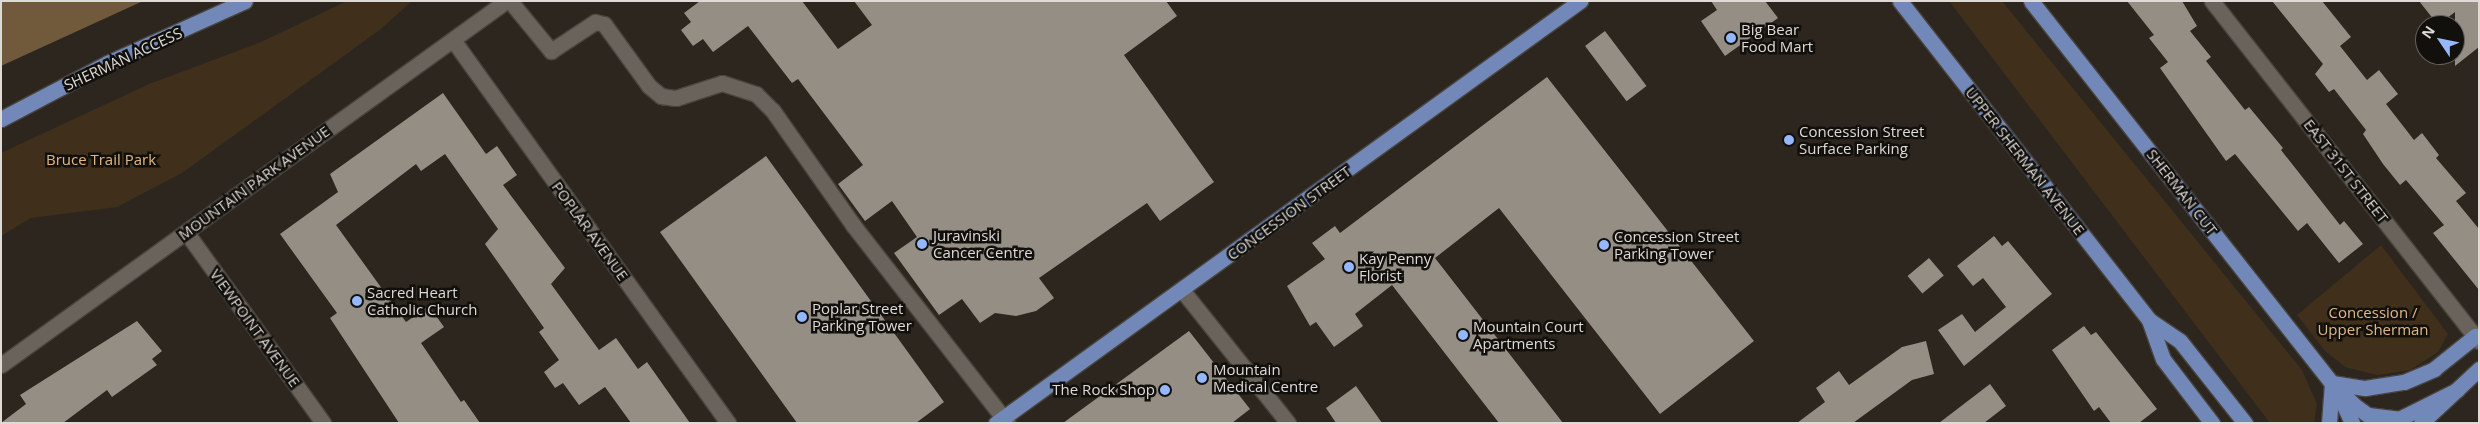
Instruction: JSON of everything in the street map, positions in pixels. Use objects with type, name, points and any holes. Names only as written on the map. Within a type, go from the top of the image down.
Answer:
[{"type":"main road","name":"SHERMAN ACCESS","points":[[1,119],[107,62],[245,1]]},
{"type":"main road","name":"CONCESSION STREET","points":[[1002,421],[1580,1]]},
{"type":"main road","name":"UPPER SHERMAN AVENUE","points":[[1900,1],[2149,320],[2180,341],[2245,423]]},
{"type":"main road","name":"SHERMAN CUT","points":[[2031,1],[2332,383]]},
{"type":"main road","name":"UPPER SHERMAN AVENUE","points":[[2149,320],[2163,359],[2212,423]]},
{"type":"main road","points":[[2332,383],[2364,388],[2404,382],[2434,369],[2477,338]]},
{"type":"main road","points":[[2421,423],[2479,369]]},
{"type":"main road","points":[[2332,383],[2368,415],[2384,419],[2399,419],[2421,411],[2457,390]]},
{"type":"main road","points":[[2329,423],[2332,383]]},
{"type":"main road","points":[[2332,383],[2352,423]]},
{"type":"street","name":"MOUNTAIN PARK AVENUE","points":[[1,365],[508,1]]},
{"type":"street","points":[[508,1],[551,51],[595,22],[604,24],[649,86],[661,96],[676,98],[722,83],[756,94],[773,111],[852,225],[1002,421]]},
{"type":"street","name":"EAST 31ST STREET","points":[[2212,1],[2477,338]]},
{"type":"street","name":"POPLAR AVENUE","points":[[453,40],[728,423]]},
{"type":"street","name":"VIEWPOINT AVENUE","points":[[186,232],[323,423]]},
{"type":"street","points":[[1182,290],[1288,423]]},
{"type":"green space","name":"Bruce Trail Park","points":[[347,1],[412,1],[381,29],[182,173],[117,207],[31,218],[1,236],[1,153],[149,84],[261,42]]},
{"type":"green space","name":"Concession / Upper Sherman","points":[[1949,1],[2002,1],[2302,370],[2317,404],[2314,423],[2270,423]]},
{"type":"green space","name":"Concession / Upper Sherman","points":[[2381,245],[2448,334],[2438,352],[2410,370],[2377,375],[2345,367],[2325,351],[2297,315]]},
{"type":"shaded area","points":[[1,1],[143,1],[1,66]]},
{"type":"building","points":[[700,1],[802,1],[838,49],[872,25],[854,1],[1166,1],[1177,16],[1124,55],[1214,182],[1160,221],[1147,203],[1039,278],[1054,298],[1036,311],[1016,316],[995,313],[980,323],[962,299],[939,315],[894,253],[917,237],[892,201],[865,221],[838,184],[863,165],[798,79],[792,83],[748,26],[713,52],[703,39],[693,46],[681,30],[691,22],[684,13]]},
{"type":"building","name":"Big Bear Food Mart","points":[[1711,1],[1765,1],[1778,18],[1725,56],[1701,21],[1717,10]]},
{"type":"building","points":[[2127,1],[2182,1],[2197,26],[2190,31],[2211,57],[2206,61],[2245,110],[2249,107],[2283,148],[2281,150],[2340,225],[2344,221],[2363,244],[2339,263],[2307,223],[2298,231],[2235,154],[2226,161],[2160,68],[2168,62],[2149,38],[2154,35]]},
{"type":"building","points":[[2272,1],[2322,1],[2351,37],[2340,46],[2367,80],[2379,70],[2398,94],[2386,104],[2414,140],[2422,133],[2439,155],[2436,158],[2466,193],[2456,201],[2479,229],[2479,290],[2433,233],[2444,225],[2406,180],[2400,185],[2383,164],[2363,134],[2366,130],[2334,89],[2329,92],[2315,74],[2323,64]]},
{"type":"building","points":[[2419,1],[2479,1],[2479,47],[2465,58],[2465,15],[2455,15],[2455,12],[2451,15],[2430,15]]},
{"type":"building","points":[[1605,31],[1647,86],[1627,101],[1585,46]]},
{"type":"building","name":"Concession Street Parking Tower","points":[[1547,77],[1754,341],[1660,414],[1499,208],[1435,258],[1563,423],[1499,423],[1392,285],[1355,314],[1363,326],[1334,347],[1316,322],[1310,326],[1287,286],[1325,259],[1312,243],[1335,226],[1340,233]]},
{"type":"building","points":[[443,93],[486,154],[497,146],[517,175],[503,185],[565,268],[551,284],[599,350],[616,338],[638,369],[647,362],[690,423],[631,423],[605,387],[579,405],[563,383],[555,388],[544,372],[559,360],[539,332],[544,328],[485,244],[498,229],[445,154],[421,171],[416,164],[336,225],[406,322],[429,306],[444,327],[421,343],[461,402],[464,400],[480,423],[399,423],[330,318],[337,313],[280,234],[338,192],[330,174]]},
{"type":"building","name":"Poplar Street Parking Tower","points":[[766,156],[944,402],[916,423],[797,423],[660,232]]},
{"type":"building","points":[[1994,236],[2002,246],[2008,241],[2052,294],[1964,366],[1938,330],[1962,314],[1975,332],[2006,307],[1983,278],[1973,286],[1957,266]]},
{"type":"building","points":[[1929,258],[1944,276],[1922,294],[1908,276]]},
{"type":"building","points":[[137,321],[162,351],[152,359],[157,365],[112,397],[107,390],[63,423],[1,423],[26,404],[20,395]]},
{"type":"building","points":[[2084,326],[2091,335],[2096,332],[2157,409],[2139,423],[2111,423],[2099,407],[2094,411],[2052,350]]},
{"type":"building","points":[[1189,331],[1250,409],[1232,423],[1063,423]]},
{"type":"building","points":[[1926,341],[1934,374],[1912,380],[1853,423],[1797,423],[1825,402],[1816,388],[1839,371],[1849,385],[1902,347]]},
{"type":"building","points":[[1990,384],[2006,406],[1984,423],[1939,423]]},
{"type":"building","points":[[1356,386],[1382,423],[1336,423],[1326,408]]},
{"type":"place","name":"Big Bear Food Mart","points":[[1731,38]]},
{"type":"place","name":"Concession Street Surface Parking","points":[[1789,140]]},
{"type":"place","name":"Juravinski Cancer Centre","points":[[922,244]]},
{"type":"place","name":"Concession Street Parking Tower","points":[[1604,245]]},
{"type":"place","name":"Kay Penny Florist","points":[[1349,267]]},
{"type":"place","name":"Sacred Heart Catholic Church","points":[[357,301]]},
{"type":"place","name":"Poplar Street Parking Tower","points":[[802,317]]},
{"type":"place","name":"Mountain Court Apartments","points":[[1463,335]]},
{"type":"place","name":"Mountain Medical Centre","points":[[1202,378]]},
{"type":"place","name":"The Rock Shop","points":[[1165,390]]}]
